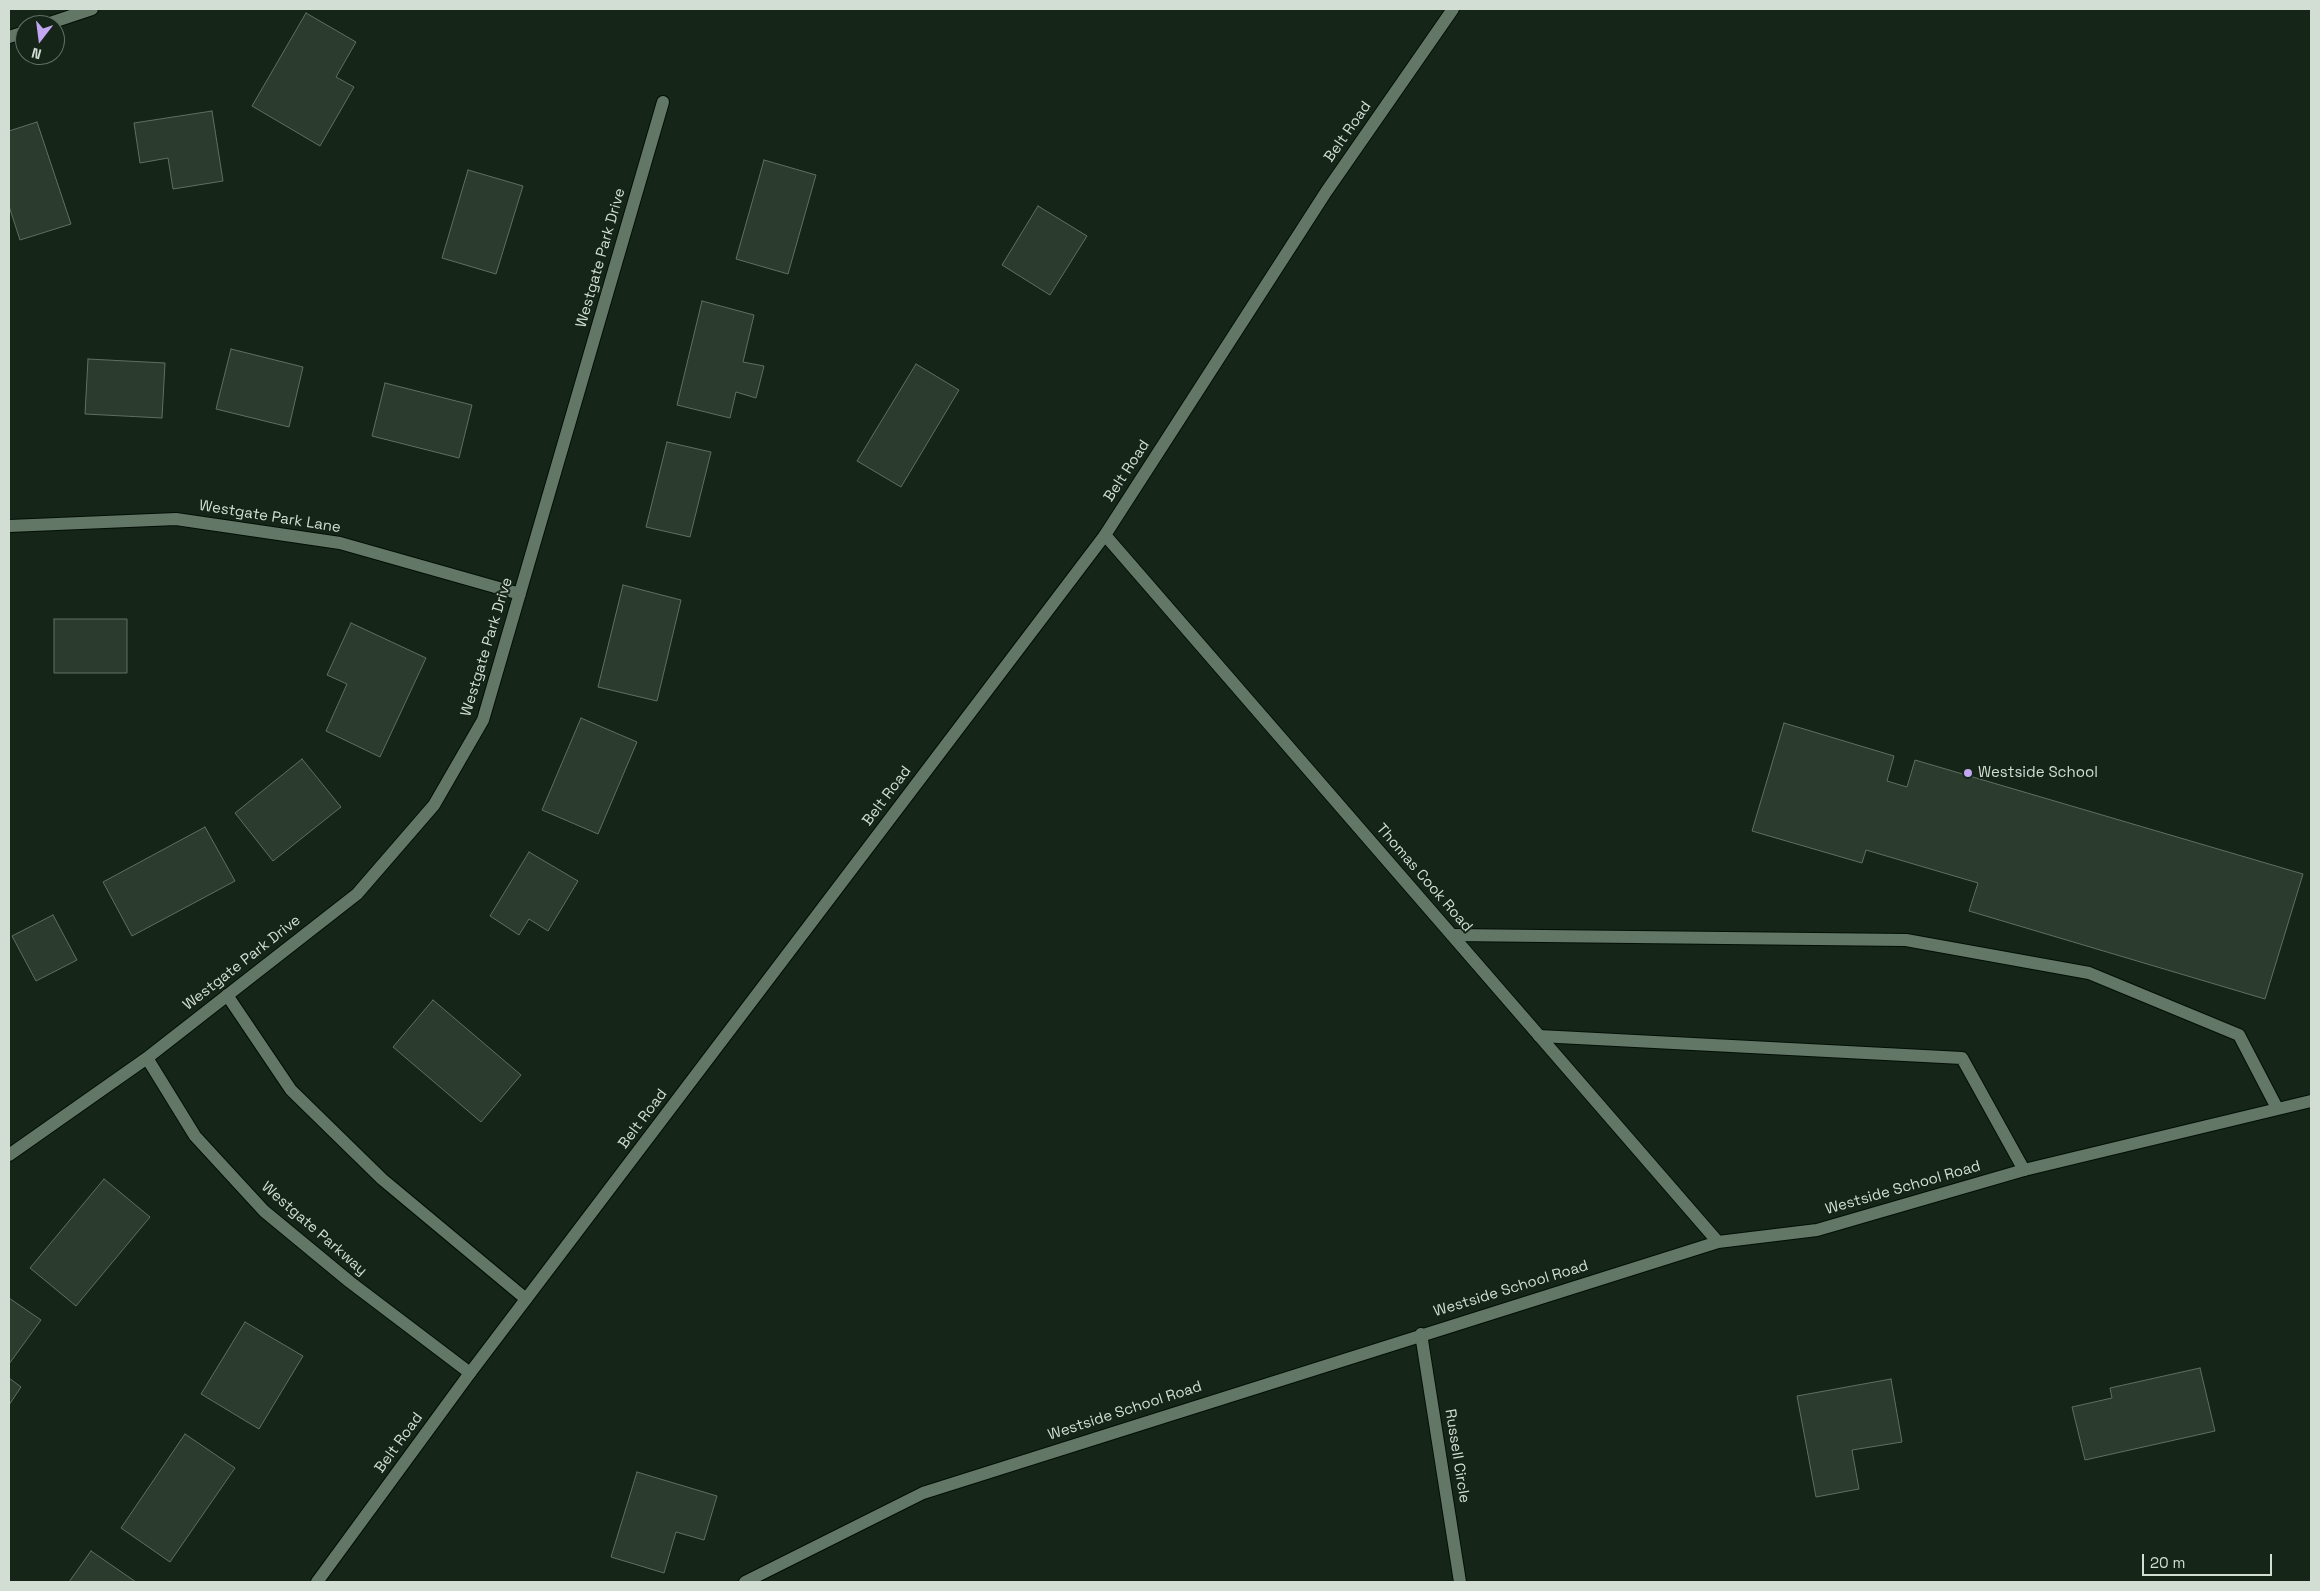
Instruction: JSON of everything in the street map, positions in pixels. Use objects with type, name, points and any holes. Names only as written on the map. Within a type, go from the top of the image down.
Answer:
[{"type":"street","points":[[65,18],[92,9]]},
{"type":"street","name":"Belt Road","points":[[317,1582],[470,1373],[1105,535],[1326,192],[1453,9]]},
{"type":"street","name":"Westgate Park Drive","points":[[9,1155],[146,1058],[357,894],[434,805],[483,720],[663,102]]},
{"type":"street","name":"Westgate Park Lane","points":[[9,526],[176,519],[340,543],[520,594]]},
{"type":"street","name":"Thomas Cook Road","points":[[1105,535],[1718,1242]]},
{"type":"street","points":[[1452,935],[1906,940],[2089,973],[2239,1035],[2277,1108]]},
{"type":"street","points":[[227,995],[291,1090],[382,1179],[526,1299]]},
{"type":"street","points":[[1539,1036],[1962,1058],[2024,1170]]},
{"type":"street","name":"Westgate Parkway","points":[[146,1058],[195,1136],[264,1211],[350,1282],[470,1373]]},
{"type":"street","name":"Westside School Road","points":[[745,1582],[923,1493],[1421,1334],[1718,1242],[1816,1230],[2024,1170],[2311,1101]]},
{"type":"street","name":"Russell Circle","points":[[1421,1334],[1460,1582]]},
{"type":"building","points":[[306,13],[356,42],[336,77],[354,87],[320,146],[252,106]]},
{"type":"building","points":[[212,111],[223,181],[173,189],[168,158],[140,163],[134,123]]},
{"type":"building","points":[[37,122],[71,224],[20,240],[9,206],[9,131]]},
{"type":"building","points":[[764,160],[816,175],[788,274],[736,259]]},
{"type":"building","points":[[468,170],[523,186],[496,274],[442,258]]},
{"type":"building","points":[[1038,206],[1087,236],[1050,295],[1002,265]]},
{"type":"building","points":[[702,301],[754,315],[743,362],[764,366],[756,398],[736,392],[730,418],[677,405]]},
{"type":"building","points":[[231,349],[303,367],[289,427],[216,409]]},
{"type":"building","points":[[88,359],[165,363],[162,418],[85,414]]},
{"type":"building","points":[[916,364],[959,390],[901,487],[857,461]]},
{"type":"building","points":[[385,383],[472,405],[459,458],[372,436]]},
{"type":"building","points":[[667,442],[711,452],[690,537],[646,527]]},
{"type":"building","points":[[623,585],[681,600],[657,701],[598,687]]},
{"type":"building","points":[[54,619],[127,619],[127,673],[54,673]]},
{"type":"building","points":[[351,623],[426,658],[380,757],[326,731],[347,684],[327,675]]},
{"type":"building","points":[[581,718],[637,742],[598,834],[542,810]]},
{"type":"building","points":[[1784,723],[1894,756],[1887,781],[1907,787],[1915,760],[2303,874],[2265,999],[1969,911],[1978,883],[1866,850],[1862,863],[1752,831]]},
{"type":"building","points":[[302,759],[341,807],[273,861],[235,813]]},
{"type":"building","points":[[205,827],[235,881],[132,936],[103,882]]},
{"type":"building","points":[[529,852],[578,881],[548,931],[529,919],[519,935],[490,916]]},
{"type":"building","points":[[53,915],[77,960],[36,981],[12,936]]},
{"type":"building","points":[[433,1000],[521,1075],[481,1122],[393,1047]]},
{"type":"building","points":[[104,1179],[150,1217],[76,1306],[30,1268]]},
{"type":"building","points":[[9,1298],[41,1320],[9,1364]]},
{"type":"building","points":[[245,1322],[303,1356],[259,1429],[201,1394]]},
{"type":"building","points":[[2200,1368],[2215,1431],[2085,1460],[2072,1407],[2112,1398],[2110,1388]]},
{"type":"building","points":[[9,1378],[21,1387],[9,1405]]},
{"type":"building","points":[[1891,1379],[1902,1442],[1852,1450],[1859,1489],[1816,1497],[1797,1396]]},
{"type":"building","points":[[185,1434],[235,1468],[170,1562],[121,1528]]},
{"type":"building","points":[[637,1472],[717,1496],[704,1540],[676,1532],[664,1573],[611,1557]]},
{"type":"building","points":[[91,1551],[136,1582],[69,1582]]},
{"type":"place","name":"Westside School","points":[[1968,773]]}]
